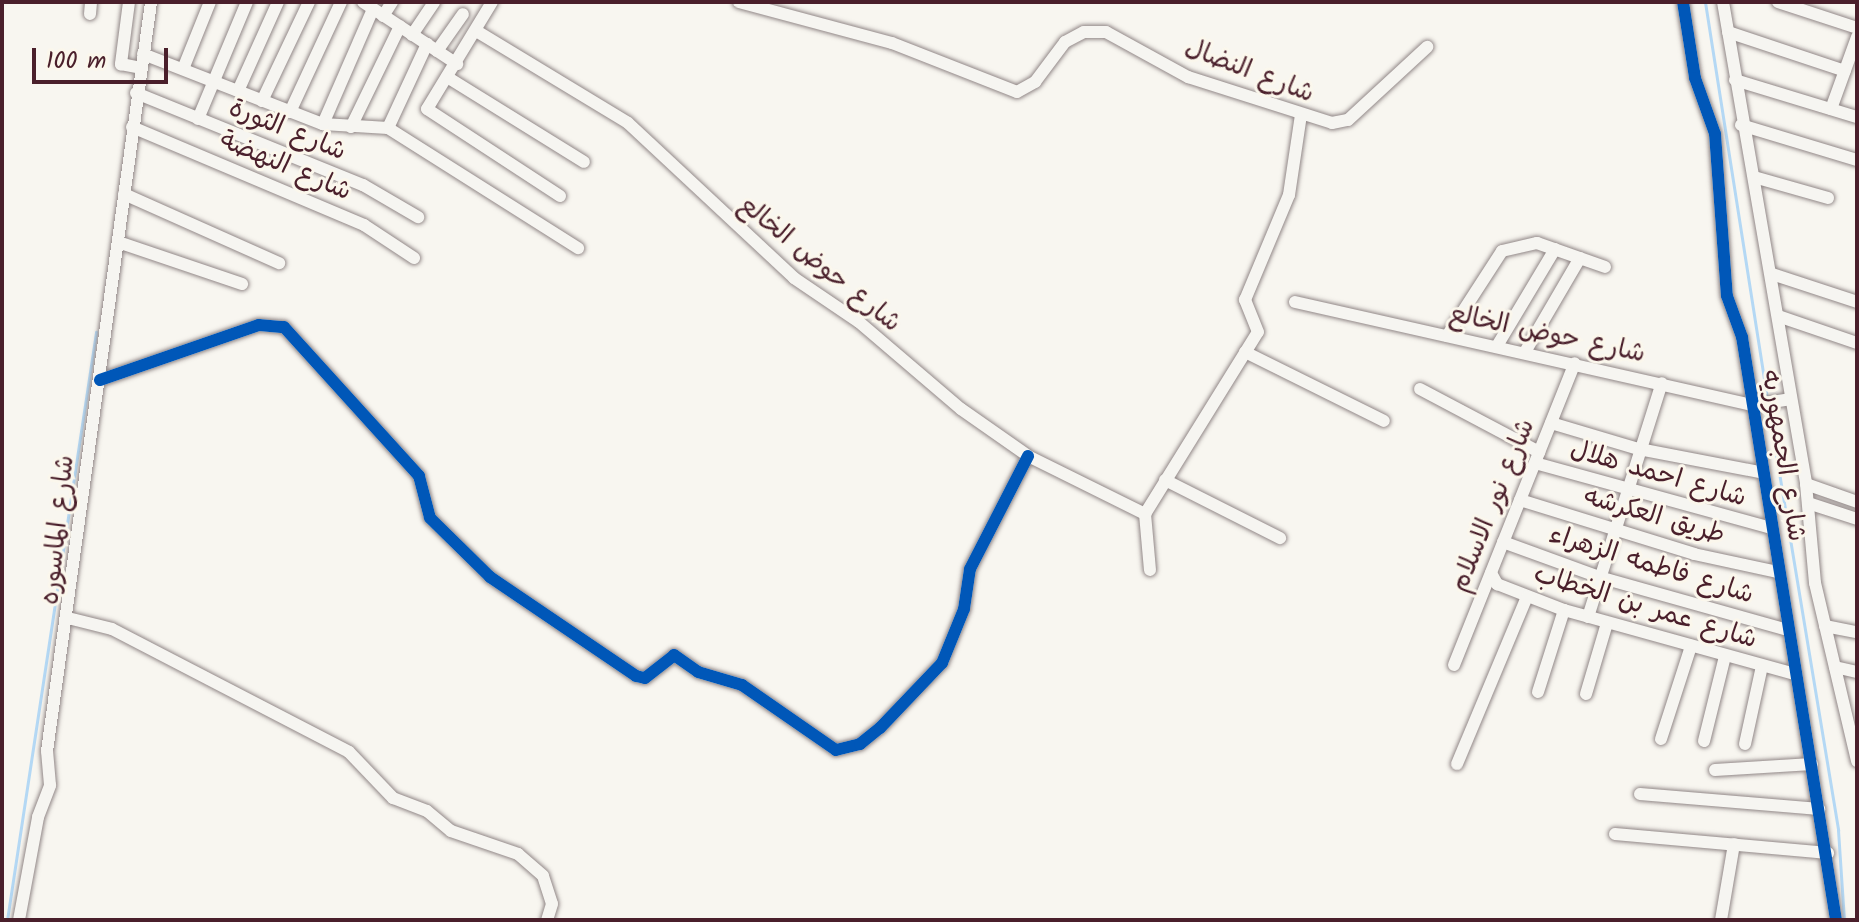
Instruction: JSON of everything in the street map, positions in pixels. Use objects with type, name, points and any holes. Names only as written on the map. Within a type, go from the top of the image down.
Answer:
[{"type":"street","points":[[129,2],[121,64],[142,61],[183,69],[323,124],[388,128],[578,248]]},
{"type":"street","name":"شارع الماسوره","points":[[151,2],[136,93],[68,618],[112,629],[349,752],[393,798],[427,811],[455,833],[518,854],[543,876],[552,904],[547,920]]},
{"type":"street","points":[[183,69],[210,2]]},
{"type":"street","points":[[198,119],[247,2]]},
{"type":"street","points":[[238,91],[278,2]]},
{"type":"street","points":[[262,101],[309,2]]},
{"type":"street","points":[[290,112],[341,2]]},
{"type":"street","points":[[323,124],[373,9],[392,2]]},
{"type":"street","points":[[412,35],[434,2]]},
{"type":"street","points":[[491,2],[478,32],[428,110],[560,196]]},
{"type":"street","name":"شارع النضال","points":[[739,2],[892,43],[1017,92],[1030,87],[1074,36],[1106,32],[1188,77],[1324,122],[1348,120],[1427,47]]},
{"type":"street","name":"شارع الجمهوريه","points":[[1683,2],[1695,78],[1717,133],[1725,287],[1758,404],[1760,472],[1828,853],[1836,920]]},
{"type":"street","name":"شارع الجمهوريه","points":[[1723,2],[1740,129],[1754,177],[1772,274],[1784,400],[1806,484],[1825,626],[1857,761]]},
{"type":"street","points":[[1778,2],[1857,28]]},
{"type":"street","points":[[373,9],[457,64]]},
{"type":"street","points":[[388,128],[432,48],[463,14]]},
{"type":"street","points":[[351,127],[400,26]]},
{"type":"street","name":"شارع حوض الخالع","points":[[478,32],[628,123],[794,278],[1028,456],[1145,514]]},
{"type":"street","points":[[1728,32],[1845,71]]},
{"type":"street","points":[[1831,109],[1857,37]]},
{"type":"street","points":[[447,77],[584,162]]},
{"type":"street","points":[[1735,80],[1857,117]]},
{"type":"street","name":"شارع الثورة","points":[[136,93],[363,185],[418,217]]},
{"type":"street","points":[[1150,570],[1145,514],[1258,332],[1245,300],[1289,195],[1301,115]]},
{"type":"street","name":"شارع النهضة","points":[[132,127],[364,225],[414,258]]},
{"type":"street","points":[[1717,133],[1740,129],[1857,160]]},
{"type":"street","points":[[1754,177],[1828,198]]},
{"type":"street","points":[[124,194],[279,263]]},
{"type":"street","points":[[118,242],[242,284]]},
{"type":"street","points":[[1447,336],[1502,251],[1528,244],[1555,249],[1605,267]]},
{"type":"street","points":[[1497,346],[1555,249]]},
{"type":"street","points":[[1525,352],[1580,258]]},
{"type":"street","points":[[1772,274],[1857,302]]},
{"type":"street","name":"شارع حوض الخالع","points":[[1295,302],[1758,404],[1784,400]]},
{"type":"street","points":[[1778,316],[1857,343]]},
{"type":"street","points":[[100,380],[259,325],[284,327],[419,476],[430,518],[490,577],[641,678],[674,655],[698,672],[742,685],[836,750],[860,744],[880,728],[942,663],[964,609],[970,569],[1028,456]]},
{"type":"street","points":[[1245,352],[1384,421]]},
{"type":"street","name":"شارع نور الاسلام","points":[[1454,665],[1575,363]]},
{"type":"street","points":[[1588,617],[1662,383]]},
{"type":"street","name":"شارع احمد هلال","points":[[1420,389],[1537,458],[1627,492],[1771,528]]},
{"type":"street","points":[[1551,423],[1639,449],[1760,472]]},
{"type":"street","points":[[1165,480],[1280,538]]},
{"type":"street","points":[[1806,484],[1857,502]]},
{"type":"street","name":"طريق العكرشه","points":[[1520,500],[1615,530],[1778,572]]},
{"type":"street","points":[[1808,503],[1857,519]]},
{"type":"street","name":"شارع فاطمه الزهراء","points":[[1503,542],[1599,577],[1787,630]]},
{"type":"street","name":"شارع عمر بن الخطاب","points":[[1491,573],[1497,584],[1564,610],[1794,674]]},
{"type":"street","points":[[1457,764],[1527,597]]},
{"type":"street","points":[[1538,692],[1564,610]]},
{"type":"street","points":[[19,920],[38,817],[50,785],[47,751],[68,618]]},
{"type":"street","points":[[1586,694],[1607,623]]},
{"type":"street","points":[[1825,626],[1857,632]]},
{"type":"street","points":[[1661,739],[1691,646]]},
{"type":"street","points":[[1704,741],[1725,656]]},
{"type":"street","points":[[1745,744],[1762,666]]},
{"type":"street","points":[[1835,667],[1857,672]]},
{"type":"street","points":[[1715,770],[1812,764]]},
{"type":"street","points":[[1640,794],[1819,809]]},
{"type":"street","points":[[1615,834],[1828,853]]},
{"type":"street","points":[[1721,920],[1734,844]]},
{"type":"waterway","points":[[1705,2],[1767,398]]},
{"type":"waterway","points":[[7,920],[96,332]]},
{"type":"waterway","points":[[1768,406],[1838,830],[1844,920]]},
{"type":"cycle path","points":[[1683,2],[1695,78],[1715,134],[1727,296],[1742,337],[1836,920]]},
{"type":"cycle path","points":[[100,380],[259,325],[284,327],[419,476],[430,518],[490,577],[636,676],[645,678],[674,655],[698,672],[742,685],[836,750],[860,744],[880,728],[942,663],[964,609],[970,569],[1028,456]]}]
